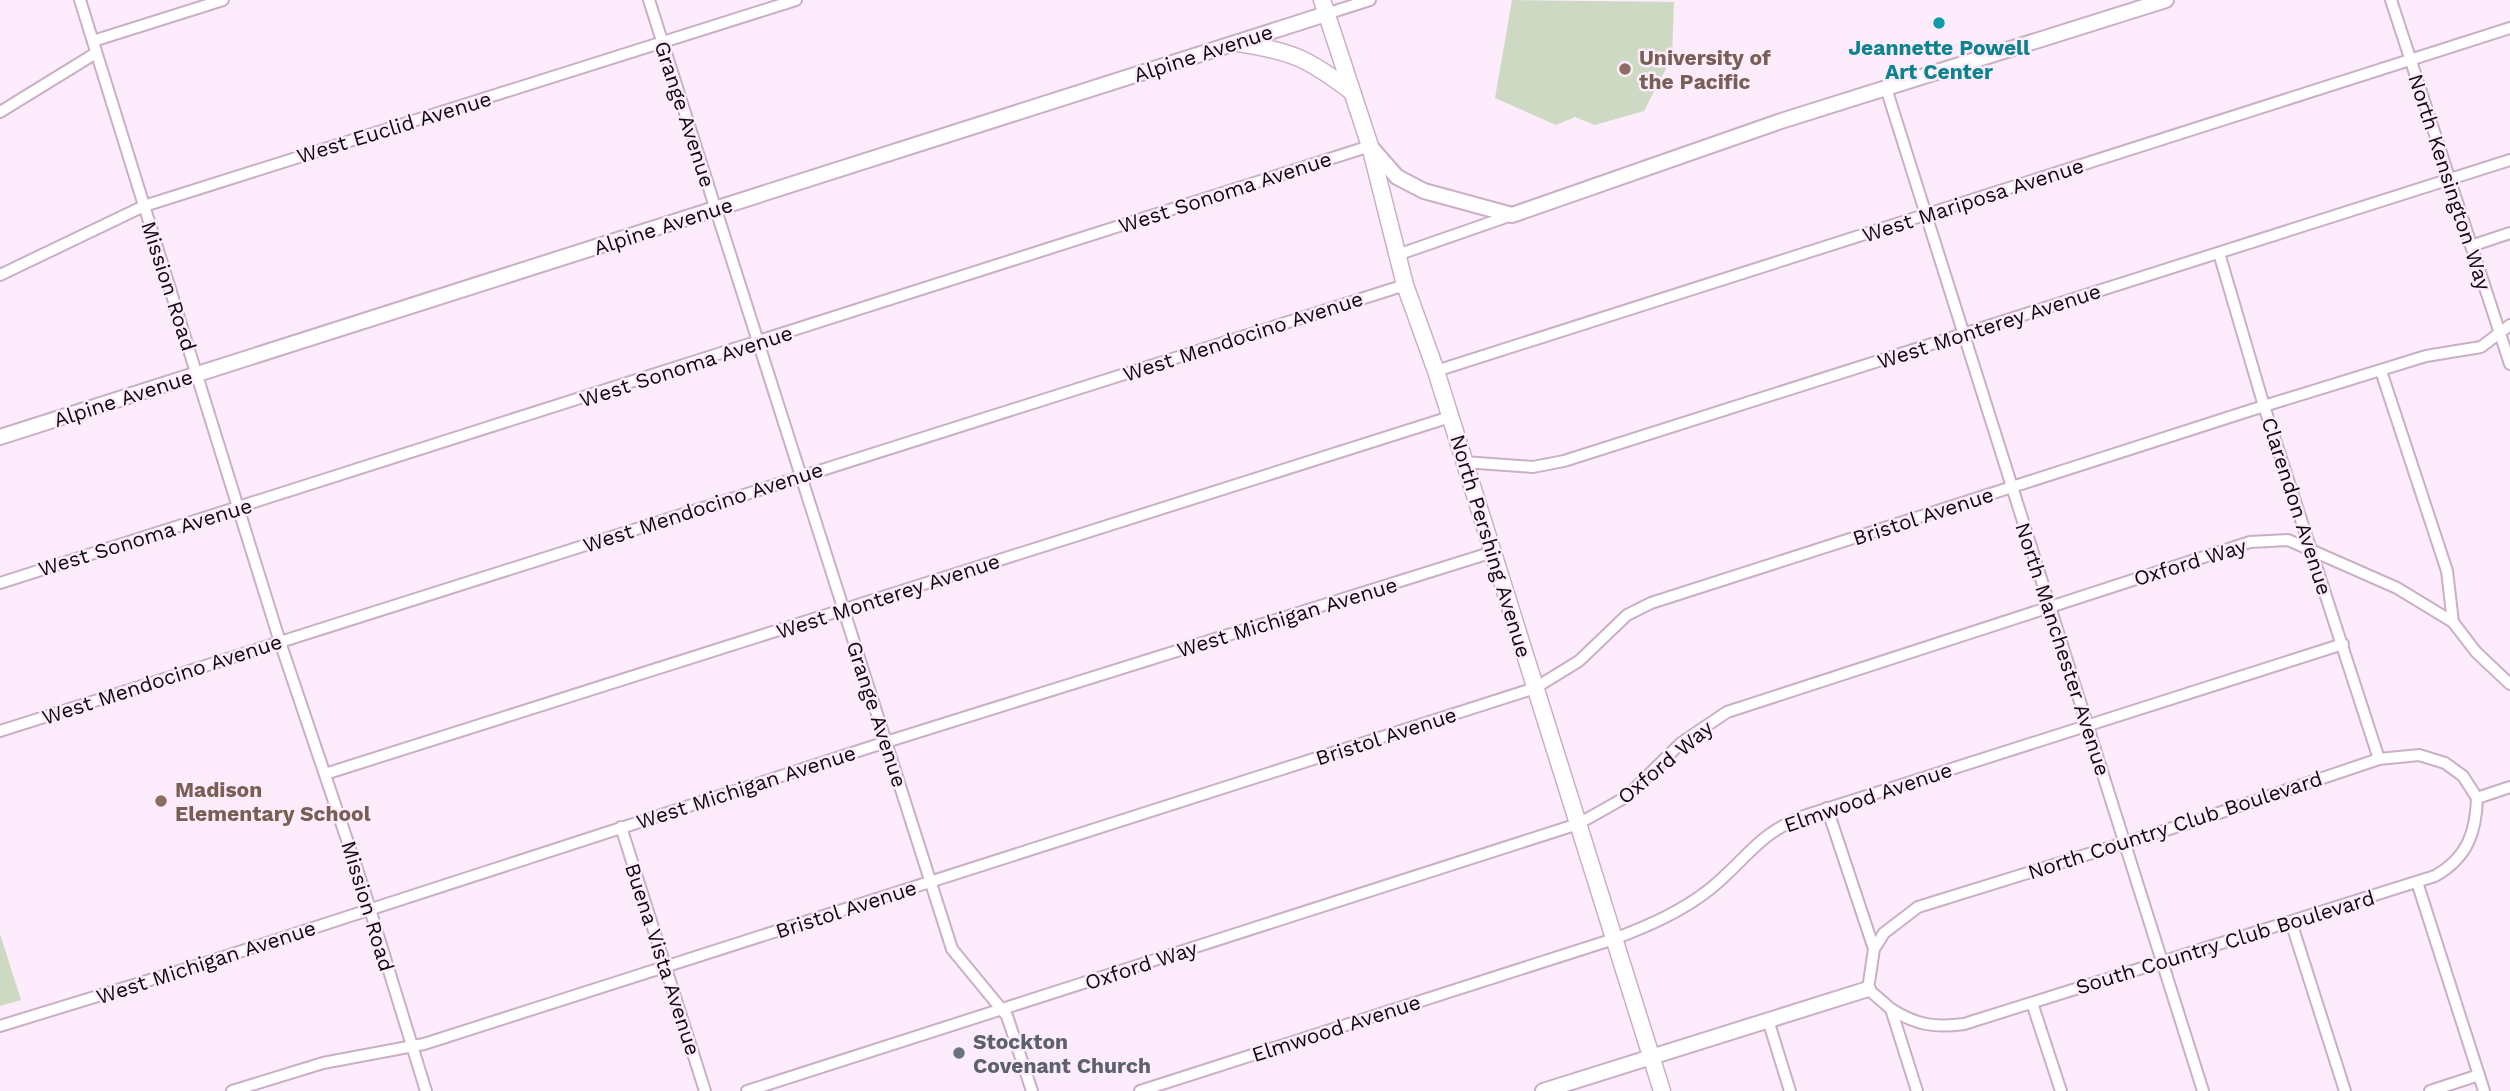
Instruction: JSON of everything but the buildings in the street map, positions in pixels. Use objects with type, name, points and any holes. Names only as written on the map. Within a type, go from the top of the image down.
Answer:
[{"type":"main road","name":"North Pershing Avenue","points":[[1324,7],[1370,146],[1405,285],[1436,371],[1662,1091]]},
{"type":"main road","points":[[1238,43],[1276,48],[1301,57],[1352,92]]},
{"type":"street","name":"Mission Road","points":[[80,0],[280,642],[426,1091]]},
{"type":"street","points":[[93,41],[223,0]]},
{"type":"street","name":"Grange Avenue","points":[[649,0],[952,949],[1010,1021],[1032,1091]]},
{"type":"street","name":"West Euclid Avenue","points":[[0,275],[144,206],[796,0]]},
{"type":"street","points":[[1324,7],[1370,0]]},
{"type":"street","points":[[1397,255],[1768,125],[2166,0]]},
{"type":"street","name":"North Kensington Way","points":[[2391,0],[2510,364]]},
{"type":"street","name":"Alpine Avenue","points":[[0,437],[1238,43],[1324,7]]},
{"type":"street","name":"West Mariposa Avenue","points":[[1436,371],[2510,28]]},
{"type":"street","points":[[0,112],[96,53]]},
{"type":"street","name":"North Manchester Avenue","points":[[1886,88],[2203,1091]]},
{"type":"street","points":[[1370,146],[1397,177],[1424,191],[1512,215]]},
{"type":"street","name":"West Sonoma Avenue","points":[[0,583],[1370,146]]},
{"type":"street","name":"West Monterey Avenue","points":[[1464,462],[1533,467],[1551,465],[2510,160]]},
{"type":"street","points":[[2471,246],[2510,233]]},
{"type":"street","name":"Clarendon Avenue","points":[[2219,253],[2264,406],[2379,759]]},
{"type":"street","name":"West Mendocino Avenue","points":[[0,731],[1405,285]]},
{"type":"street","name":"Bristol Avenue","points":[[232,1091],[323,1063],[412,1047],[1535,688],[1579,661],[1613,627],[1641,607],[2264,406],[2437,354],[2481,346],[2510,325]]},
{"type":"street","points":[[2381,371],[2447,570],[2453,622]]},
{"type":"street","name":"West Monterey Avenue","points":[[325,774],[1450,416]]},
{"type":"street","name":"Oxford Way","points":[[747,1091],[1578,824],[1626,797],[1681,743],[1727,712],[2250,542],[2288,540],[2397,588],[2453,622],[2476,652],[2510,684]]},
{"type":"street","name":"West Michigan Avenue","points":[[0,1026],[202,964],[886,742],[1493,552]]},
{"type":"street","name":"Elmwood Avenue","points":[[1140,1091],[1614,939],[1656,922],[1697,900],[1728,873],[1760,839],[1777,827],[1827,808],[2343,644]]},
{"type":"street","name":"North Country Club Boulevard","points":[[1874,948],[1884,933],[1918,907],[2379,759],[2419,755],[2445,763],[2463,776],[2477,798]]},
{"type":"street","points":[[2477,798],[2510,787]]},
{"type":"street","name":"South Country Club Boulevard","points":[[1868,989],[1891,1009],[1912,1022],[1936,1028],[1964,1024],[2291,922],[2435,876],[2459,859],[2473,833],[2477,798]]},
{"type":"street","points":[[1543,1091],[1868,989],[1874,948],[1827,808]]},
{"type":"street","name":"Buena Vista Avenue","points":[[621,827],[705,1091]]},
{"type":"street","points":[[2417,882],[2484,1091]]},
{"type":"street","points":[[2291,922],[2345,1091]]},
{"type":"street","points":[[2032,1003],[2061,1091]]},
{"type":"street","points":[[1891,1009],[1917,1091]]},
{"type":"street","points":[[1768,1020],[1790,1091]]},
{"type":"street","points":[[2430,1091],[2479,1075]]},
{"type":"green space","points":[[1512,0],[1674,2],[1672,57],[1644,111],[1595,125],[1575,117],[1556,125],[1495,98]]},
{"type":"green space","points":[[0,934],[21,1000],[0,1006]]},
{"type":"place","name":"Jeannette Powell Art Center","points":[[1939,23]]},
{"type":"place","name":"University of the Pacific","points":[[1625,69]]},
{"type":"place","name":"Madison Elementary School","points":[[161,801]]},
{"type":"place","name":"Stockton Covenant Church","points":[[959,1053]]}]
